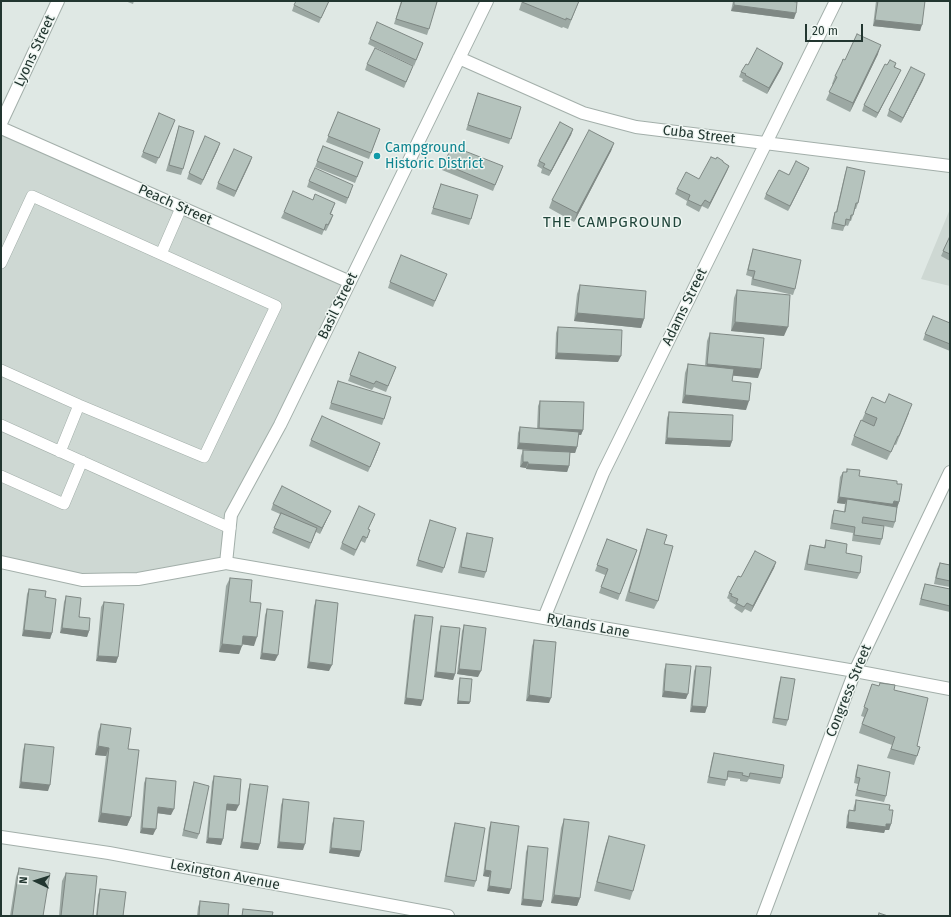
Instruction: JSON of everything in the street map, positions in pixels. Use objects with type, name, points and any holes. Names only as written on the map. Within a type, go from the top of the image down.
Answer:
[{"type":"street","name":"Lyons Street","points":[[1,122],[58,1]]},
{"type":"street","name":"Basil Street","points":[[226,563],[231,515],[280,425],[487,1]]},
{"type":"street","name":"Adams Street","points":[[544,618],[603,473],[836,1]]},
{"type":"street","name":"Cuba Street","points":[[459,58],[583,113],[636,127],[950,166]]},
{"type":"street","name":"Peach Street","points":[[1,128],[350,282]]},
{"type":"street","name":"Congress Street","points":[[762,916],[854,671],[950,472]]},
{"type":"street","points":[[1,562],[82,580],[138,579],[226,563]]},
{"type":"street","name":"Rylands Lane","points":[[226,563],[854,671],[950,689]]},
{"type":"street","name":"Lexington Avenue","points":[[1,837],[109,853],[448,916]]},
{"type":"lane","points":[[1,263],[32,196],[276,306],[204,456],[79,405],[1,370]]},
{"type":"lane","points":[[161,254],[181,208]]},
{"type":"lane","points":[[60,452],[79,405]]},
{"type":"lane","points":[[1,424],[230,528]]},
{"type":"lane","points":[[1,476],[64,504],[82,461]]},
{"type":"shaded area","points":[[1,128],[350,282],[231,515],[226,563],[82,580],[1,562]]},
{"type":"shaded area","points":[[950,209],[950,286],[921,279]]},
{"type":"building","points":[[296,1],[329,1],[321,18],[294,5]]},
{"type":"building","points":[[402,1],[437,2],[429,29],[396,19]]},
{"type":"building","points":[[522,1],[579,1],[571,20],[566,18],[566,20]]},
{"type":"building","points":[[734,1],[797,2],[796,13],[734,5]]},
{"type":"building","points":[[878,1],[925,1],[922,25],[875,20]]},
{"type":"building","points":[[377,22],[423,43],[416,60],[370,39]]},
{"type":"building","points":[[857,34],[881,45],[853,103],[829,92],[837,77],[835,76],[843,59],[845,60]]},
{"type":"building","points":[[375,48],[413,66],[406,82],[367,64]]},
{"type":"building","points":[[757,48],[783,63],[769,88],[741,72],[746,64],[748,65]]},
{"type":"building","points":[[890,60],[896,63],[894,67],[901,70],[878,113],[864,105],[885,64],[887,65]]},
{"type":"building","points":[[911,67],[925,74],[903,118],[889,110]]},
{"type":"building","points":[[478,93],[521,107],[511,139],[468,125]]},
{"type":"building","points":[[338,112],[380,129],[371,153],[328,136]]},
{"type":"building","points":[[159,113],[175,120],[159,158],[143,152]]},
{"type":"building","points":[[560,122],[573,129],[551,171],[543,167],[545,164],[539,161]]},
{"type":"building","points":[[179,126],[194,131],[183,169],[169,165]]},
{"type":"building","points":[[589,130],[614,143],[577,213],[552,200]]},
{"type":"building","points":[[205,136],[220,143],[203,180],[189,173]]},
{"type":"building","points":[[323,146],[363,162],[357,177],[317,161]]},
{"type":"building","points":[[452,146],[503,166],[495,185],[444,164]]},
{"type":"building","points":[[234,149],[252,157],[236,191],[218,183]]},
{"type":"building","points":[[711,157],[716,159],[717,157],[729,166],[710,203],[705,200],[701,206],[688,200],[690,195],[677,189],[686,172],[699,179]]},
{"type":"building","points":[[796,161],[809,168],[790,206],[766,194],[779,170],[789,175]]},
{"type":"building","points":[[847,167],[865,171],[858,203],[856,203],[850,220],[846,219],[845,226],[833,223],[835,212],[837,212]]},
{"type":"building","points":[[315,168],[353,185],[348,198],[309,181]]},
{"type":"building","points":[[441,184],[478,195],[471,219],[433,208]]},
{"type":"building","points":[[293,191],[313,200],[315,194],[335,203],[330,214],[333,215],[328,225],[326,224],[324,230],[284,212]]},
{"type":"building","points":[[950,236],[950,254],[943,251]]},
{"type":"building","points":[[753,249],[801,260],[795,289],[753,279],[755,271],[748,270]]},
{"type":"building","points":[[401,255],[447,274],[435,301],[390,282]]},
{"type":"building","points":[[580,285],[646,291],[644,319],[577,313]]},
{"type":"building","points":[[737,290],[790,295],[788,327],[735,322]]},
{"type":"building","points":[[933,316],[950,323],[950,344],[925,334]]},
{"type":"building","points":[[558,327],[622,330],[621,356],[557,353]]},
{"type":"building","points":[[710,333],[764,338],[761,369],[707,364]]},
{"type":"building","points":[[359,352],[396,367],[388,386],[376,381],[374,384],[350,375]]},
{"type":"building","points":[[688,364],[734,369],[732,381],[751,383],[749,401],[685,395]]},
{"type":"building","points":[[338,381],[391,397],[384,419],[331,403]]},
{"type":"building","points":[[889,394],[912,404],[891,452],[854,436],[861,420],[874,426],[877,418],[865,413],[872,397],[885,403]]},
{"type":"building","points":[[540,401],[584,402],[583,430],[539,428]]},
{"type":"building","points":[[669,412],[733,415],[732,441],[667,438]]},
{"type":"building","points":[[322,416],[380,443],[370,467],[311,440]]},
{"type":"building","points":[[520,427],[579,432],[577,447],[519,443]]},
{"type":"building","points":[[523,450],[570,452],[569,466],[528,464],[528,462],[523,462]]},
{"type":"building","points":[[847,469],[860,470],[859,476],[897,481],[897,484],[902,484],[899,502],[894,501],[893,504],[891,504],[839,497],[843,472],[847,472]]},
{"type":"building","points":[[282,486],[331,511],[322,528],[273,504]]},
{"type":"building","points":[[847,499],[897,507],[895,522],[863,517],[862,523],[884,526],[882,539],[854,535],[855,527],[832,523],[834,510],[845,512]]},
{"type":"building","points":[[359,506],[375,514],[368,529],[370,530],[367,538],[363,536],[356,550],[342,543]]},
{"type":"building","points":[[281,513],[317,528],[311,543],[274,528]]},
{"type":"building","points":[[430,520],[456,528],[444,568],[418,560]]},
{"type":"building","points":[[647,529],[667,535],[664,544],[673,546],[658,601],[629,592]]},
{"type":"building","points":[[467,533],[493,538],[486,572],[461,567]]},
{"type":"building","points":[[607,539],[637,550],[620,594],[601,587],[608,569],[597,565]]},
{"type":"building","points":[[826,540],[847,544],[846,553],[862,556],[860,573],[807,564],[810,545],[825,548]]},
{"type":"building","points":[[755,551],[776,562],[753,606],[747,603],[744,607],[736,603],[738,599],[731,596],[732,594],[729,593],[738,576],[741,577]]},
{"type":"building","points":[[940,563],[950,565],[950,581],[936,578]]},
{"type":"building","points":[[230,578],[252,580],[250,602],[261,603],[257,637],[243,636],[242,646],[222,644]]},
{"type":"building","points":[[925,584],[950,589],[950,606],[921,599]]},
{"type":"building","points":[[29,589],[46,591],[45,597],[56,599],[52,633],[24,630]]},
{"type":"building","points":[[66,596],[81,598],[79,617],[90,618],[89,631],[62,628]]},
{"type":"building","points":[[316,600],[338,603],[332,665],[309,662]]},
{"type":"building","points":[[104,602],[124,604],[118,657],[98,656]]},
{"type":"building","points":[[267,609],[283,611],[278,655],[262,653]]},
{"type":"building","points":[[415,615],[433,617],[423,700],[406,698]]},
{"type":"building","points":[[464,625],[486,628],[481,671],[459,669]]},
{"type":"building","points":[[441,626],[460,628],[455,674],[436,672]]},
{"type":"building","points":[[534,640],[556,642],[551,698],[529,695]]},
{"type":"building","points":[[666,664],[691,666],[688,694],[664,691]]},
{"type":"building","points":[[696,666],[711,667],[707,707],[692,706]]},
{"type":"building","points":[[781,677],[795,679],[788,720],[774,718]]},
{"type":"building","points":[[460,678],[472,679],[470,702],[458,701]]},
{"type":"building","points":[[880,683],[895,685],[894,690],[928,698],[917,746],[920,747],[917,756],[891,749],[895,737],[862,724],[868,709],[864,707],[872,684],[879,686]]},
{"type":"building","points":[[101,724],[131,728],[128,749],[139,750],[131,817],[101,813],[109,748],[98,746]]},
{"type":"building","points":[[25,744],[54,747],[50,785],[21,782]]},
{"type":"building","points":[[714,753],[784,765],[782,778],[750,773],[749,777],[742,775],[743,773],[728,771],[727,780],[709,777]]},
{"type":"building","points":[[858,765],[890,772],[886,796],[857,790],[860,778],[856,777]]},
{"type":"building","points":[[214,776],[241,779],[239,805],[227,804],[223,839],[208,838]]},
{"type":"building","points":[[146,778],[176,781],[174,809],[158,807],[156,829],[142,828]]},
{"type":"building","points":[[194,782],[209,786],[199,834],[184,830]]},
{"type":"building","points":[[250,784],[268,786],[260,844],[242,842]]},
{"type":"building","points":[[283,799],[309,802],[305,844],[279,842]]},
{"type":"building","points":[[856,800],[890,805],[889,810],[893,810],[891,824],[886,824],[886,827],[848,822],[849,810],[855,811]]},
{"type":"building","points":[[334,818],[364,821],[361,851],[331,848]]},
{"type":"building","points":[[564,819],[589,822],[580,898],[554,895]]},
{"type":"building","points":[[491,822],[519,826],[511,889],[489,886],[491,871],[485,870]]},
{"type":"building","points":[[455,823],[485,828],[476,881],[446,876]]},
{"type":"building","points":[[609,836],[645,845],[633,891],[597,882]]},
{"type":"building","points":[[528,846],[548,848],[543,901],[523,899]]},
{"type":"building","points":[[19,868],[50,873],[43,916],[12,916]]},
{"type":"building","points":[[66,873],[97,876],[93,916],[61,916]]},
{"type":"building","points":[[100,889],[126,892],[123,916],[97,916]]},
{"type":"building","points":[[200,901],[229,904],[228,916],[199,916]]},
{"type":"building","points":[[243,909],[273,912],[272,916],[242,916]]},
{"type":"building","points":[[879,913],[888,916],[878,916]]},
{"type":"place","name":"Campground Historic District","points":[[377,156]]},
{"type":"district","name":"THE CAMPGROUND","points":[[613,223]]}]
